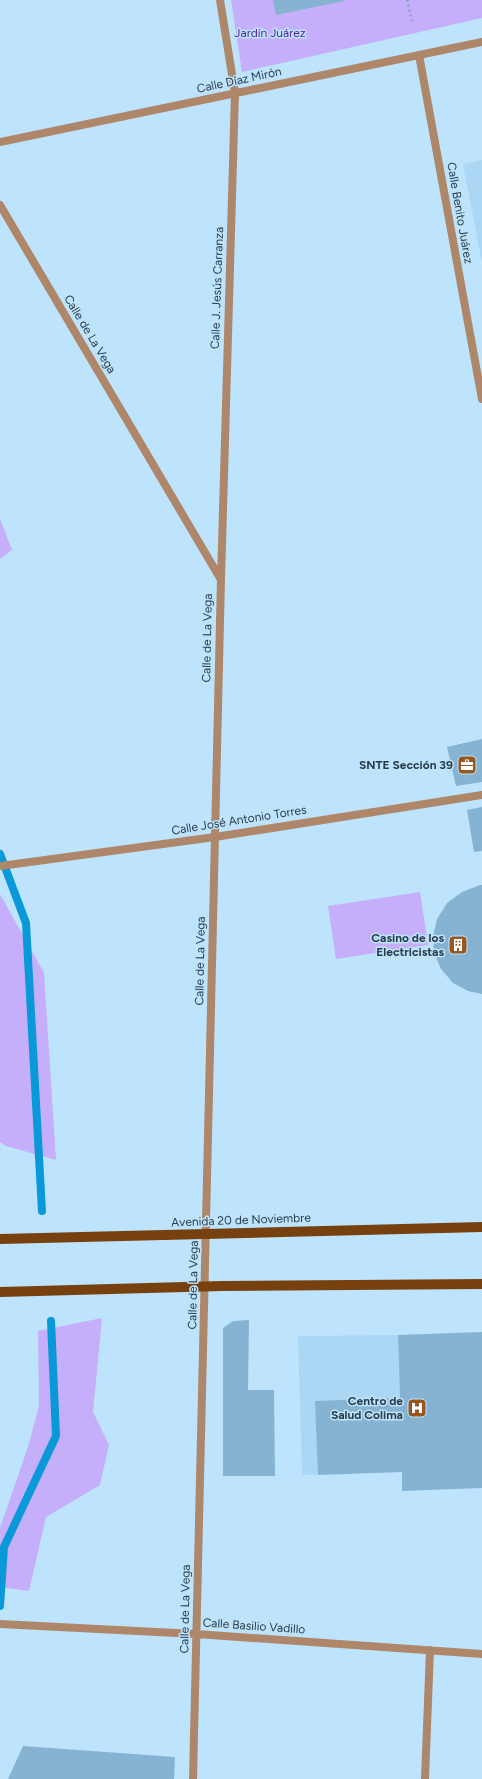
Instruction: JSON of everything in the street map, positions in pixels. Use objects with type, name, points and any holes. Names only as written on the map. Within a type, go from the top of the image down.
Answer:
[{"type":"main road","name":"Avenida 20 de Noviembre","points":[[0,1239],[482,1227]]},
{"type":"main road","points":[[0,1292],[205,1287],[482,1284]]},
{"type":"street","name":"Calle J. Jesús Carranza","points":[[220,0],[235,93],[221,579]]},
{"type":"street","name":"Calle Díaz Mirón","points":[[0,142],[482,42]]},
{"type":"street","name":"Calle Benito Juárez","points":[[419,55],[482,399]]},
{"type":"street","name":"Calle de La Vega","points":[[0,205],[221,579],[193,1779]]},
{"type":"street","name":"Calle José Antonio Torres","points":[[0,866],[215,837],[482,795]]},
{"type":"street","name":"Calle Basilio Vadillo","points":[[0,1624],[196,1634],[482,1654]]},
{"type":"street","points":[[425,1779],[430,1650]]},
{"type":"path","points":[[407,0],[412,21]]},
{"type":"shaded area","points":[[482,160],[482,263],[463,164]]},
{"type":"shaded area","points":[[398,1335],[402,1472],[302,1475],[298,1336]]},
{"type":"green space","name":"Jardín Juárez","points":[[231,0],[482,0],[482,18],[242,72]]},
{"type":"green space","points":[[0,519],[12,550],[0,559]]},
{"type":"green space","points":[[420,892],[428,945],[336,959],[328,906]]},
{"type":"green space","points":[[0,894],[44,973],[56,1160],[6,1146],[0,1142]]},
{"type":"green space","points":[[102,1318],[93,1412],[109,1445],[100,1485],[46,1517],[29,1591],[0,1587],[0,1528],[28,1447],[39,1406],[38,1331]]},
{"type":"building","points":[[273,0],[344,0],[344,1],[276,15]]},
{"type":"building","name":"SNTE Sección 39","points":[[482,739],[482,782],[456,786],[447,747]]},
{"type":"building","points":[[482,807],[482,851],[474,852],[467,810]]},
{"type":"building","name":"Casino de los Electricistas","points":[[482,885],[482,994],[468,991],[453,983],[441,969],[434,953],[433,936],[437,919],[447,903],[462,892]]},
{"type":"building","points":[[249,1320],[248,1390],[274,1390],[275,1476],[223,1476],[223,1328],[233,1321]]},
{"type":"building","points":[[482,1332],[482,1488],[402,1491],[402,1472],[318,1475],[315,1401],[400,1398],[398,1335]]},
{"type":"building","points":[[23,1746],[175,1757],[174,1779],[8,1779]]},
{"type":"waterway","points":[[0,854],[26,923],[42,1211]]},
{"type":"waterway","points":[[0,1606],[4,1547],[56,1436],[51,1321]]},
{"type":"place","name":"SNTE Sección 39","points":[[467,765]]},
{"type":"place","name":"Casino de los Electricistas","points":[[458,945]]},
{"type":"place","name":"Centro de Salud Colima","points":[[417,1408]]}]
